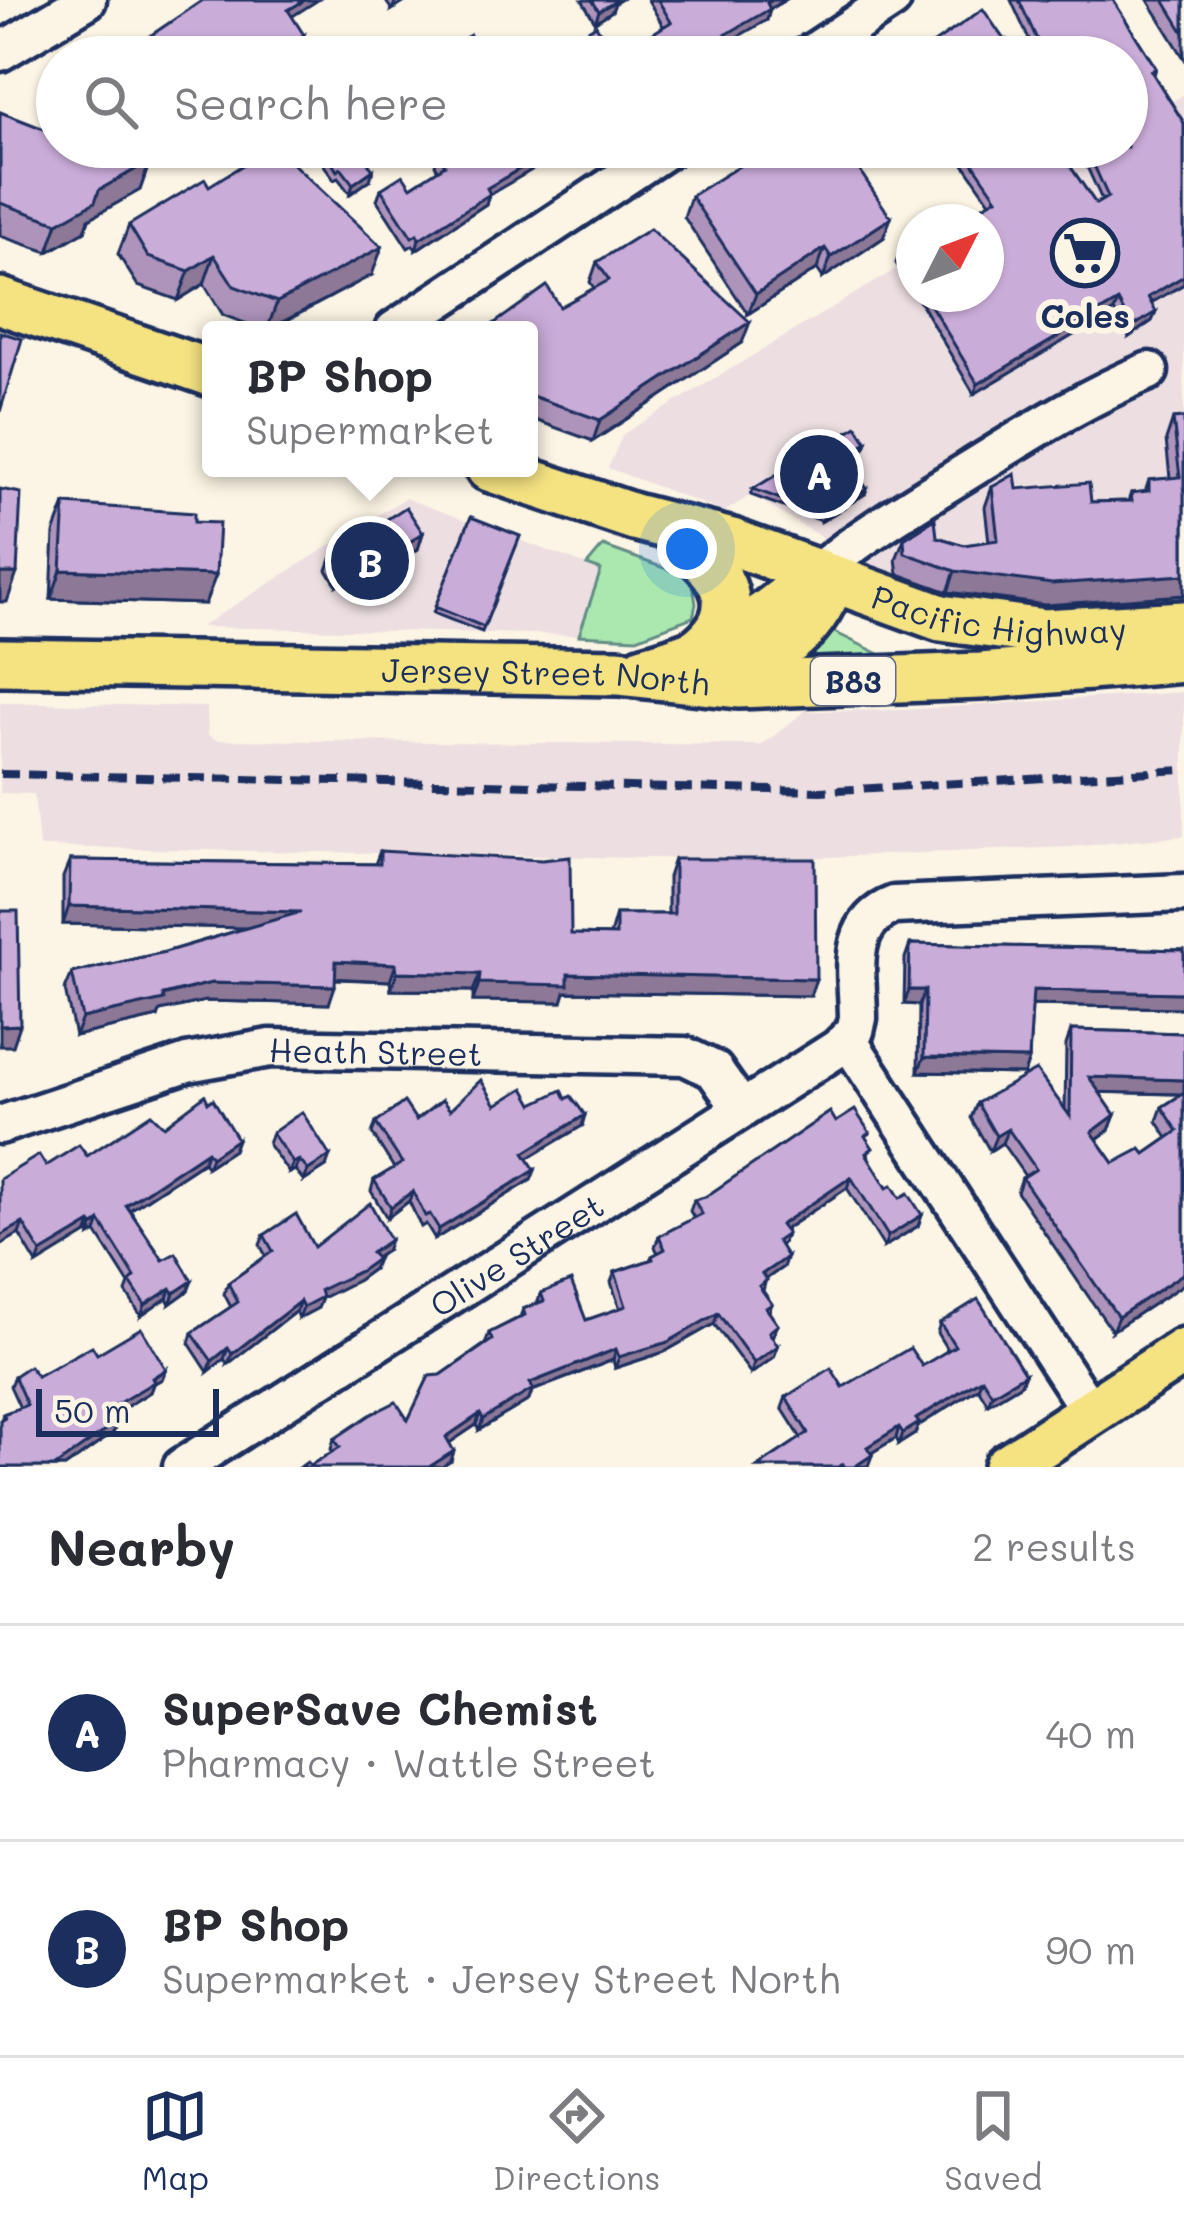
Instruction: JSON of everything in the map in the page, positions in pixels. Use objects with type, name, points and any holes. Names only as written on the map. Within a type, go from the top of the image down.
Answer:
[{"type":"main road","points":[[0,301],[202,370]]},
{"type":"main road","points":[[516,477],[634,517],[732,542],[822,581]]},
{"type":"main road","points":[[634,517],[681,541],[822,581]]},
{"type":"main road","points":[[681,541],[713,567],[727,601],[721,624],[682,667]]},
{"type":"main road","name":"Pacific Highway","points":[[822,581],[906,608],[1011,629],[1085,632],[1184,624]]},
{"type":"main road","name":"Pacific Highway","points":[[822,581],[886,634],[948,651],[1088,667],[1184,659]]},
{"type":"main road","name":"B83","points":[[682,667],[703,675],[758,657],[803,631],[822,581]]},
{"type":"main road","name":"Jersey Street North","points":[[0,662],[618,672],[682,667],[772,684],[1088,667]]},
{"type":"main road","points":[[1006,1467],[1184,1351]]},
{"type":"street","points":[[0,52],[87,0]]},
{"type":"street","points":[[838,36],[892,0]]},
{"type":"street","points":[[408,321],[638,168]]},
{"type":"street","points":[[822,581],[850,544],[1116,384],[1149,371]]},
{"type":"street","points":[[1090,1413],[848,1040],[858,1018],[857,940],[862,927],[894,905],[1184,893]]},
{"type":"street","name":"Olive Street","points":[[182,1467],[848,1040]]},
{"type":"street","name":"Heath Street","points":[[0,1125],[187,1064],[270,1048],[685,1056],[714,1070],[740,1108]]},
{"type":"shaded area","points":[[1184,94],[1184,596],[1044,606],[899,584],[751,495],[724,512],[608,468],[623,434],[896,269],[896,312],[1004,312],[1003,204],[1062,168],[1148,168],[1148,115]]},
{"type":"shaded area","points":[[405,498],[601,570],[579,635],[200,627]]},
{"type":"shaded area","points":[[1184,692],[1184,836],[1071,847],[753,860],[39,847],[34,794],[0,793],[0,702],[207,707],[208,735],[217,740],[762,745],[805,711],[899,710]]},
{"type":"green space","points":[[603,546],[692,578],[693,617],[637,638],[579,635],[601,570],[587,565]]},
{"type":"green space","points":[[832,631],[898,663],[767,669]]},
{"type":"building","points":[[203,0],[305,0],[288,10],[302,36],[150,36]]},
{"type":"building","points":[[592,0],[615,0],[616,1],[599,11]]},
{"type":"building","points":[[658,0],[772,0],[767,3],[770,9],[723,36],[649,36],[671,22]]},
{"type":"building","name":"Coles","points":[[1019,0],[1113,0],[1136,36],[1035,36]]},
{"type":"building","points":[[1164,0],[1184,0],[1184,33]]},
{"type":"building","points":[[983,9],[1002,36],[944,36]]},
{"type":"building","points":[[596,25],[603,36],[578,36]]},
{"type":"building","name":"Coles","points":[[1148,55],[1156,68],[1151,71],[1184,123],[1184,276],[1148,297],[1156,312],[1132,327],[1118,301],[978,384],[935,312],[1004,312],[1004,204],[986,204],[997,198],[976,168],[1071,168],[1096,204],[1108,197],[1095,168],[1148,168]]},
{"type":"building","points":[[0,112],[36,126],[36,168],[138,168],[99,190],[95,202],[58,223],[0,203]]},
{"type":"building","points":[[238,168],[297,168],[382,247],[277,302],[234,286],[214,255],[189,271],[148,257],[129,225],[205,179],[209,186]]},
{"type":"building","points":[[341,168],[372,168],[373,170],[353,184]]},
{"type":"building","points":[[440,168],[521,168],[419,239],[417,234],[412,237],[381,189],[403,175],[411,187]]},
{"type":"building","points":[[736,168],[858,168],[891,218],[831,257],[825,248],[756,294],[691,196]]},
{"type":"building","points":[[650,229],[750,322],[600,420],[538,398],[538,321],[498,321],[547,286],[560,307],[609,280],[597,262]]},
{"type":"building","points":[[0,332],[22,339],[0,412]]},
{"type":"building","points":[[1184,418],[1184,575],[1052,584],[955,571],[905,553],[904,539],[935,519],[937,537],[964,545],[998,540],[992,487],[1015,474],[1017,489],[1089,483],[1091,502],[1132,501],[1131,493],[1149,491],[1149,480],[1180,477],[1173,419]]},
{"type":"building","points":[[857,426],[867,442],[846,455],[867,489],[824,515],[753,489]]},
{"type":"building","points":[[0,489],[21,493],[17,573],[0,573]]},
{"type":"building","points":[[65,504],[194,513],[194,522],[219,523],[216,575],[61,570]]},
{"type":"building","points":[[406,507],[423,533],[357,577],[350,565],[343,570],[333,554]]},
{"type":"building","points":[[471,517],[520,536],[484,627],[435,607]]},
{"type":"building","points":[[380,851],[542,860],[570,857],[571,934],[616,935],[616,914],[674,914],[674,859],[815,859],[816,979],[568,974],[568,985],[479,983],[480,974],[397,972],[396,964],[336,961],[335,986],[211,983],[163,995],[164,1000],[82,1018],[72,973],[165,952],[301,912],[69,906],[70,860],[380,864]]},
{"type":"building","points":[[0,911],[18,911],[20,1025],[0,1026]]},
{"type":"building","points":[[910,944],[1184,950],[1184,993],[1033,990],[1029,1059],[924,1057],[925,990],[909,990]]},
{"type":"building","points":[[1071,1030],[1184,1033],[1184,1080],[1089,1077],[1115,1115],[1092,1132],[1114,1163],[1141,1149],[1145,1154],[1178,1131],[1162,1107],[1184,1093],[1184,1273],[1118,1317],[1022,1178],[1036,1169],[1008,1129],[996,1136],[977,1103],[1036,1070],[1070,1116]]},
{"type":"building","points":[[481,1080],[496,1105],[524,1088],[533,1104],[562,1090],[585,1115],[524,1153],[535,1170],[439,1229],[430,1214],[425,1216],[413,1191],[391,1207],[374,1180],[402,1163],[376,1123],[404,1102],[416,1120],[442,1100],[450,1110]]},
{"type":"building","points":[[205,1095],[208,1102],[213,1099],[237,1139],[211,1157],[207,1151],[126,1205],[163,1260],[176,1253],[192,1281],[145,1305],[130,1282],[135,1277],[100,1221],[41,1253],[23,1223],[0,1236],[0,1179],[39,1155],[46,1166],[79,1145],[87,1156],[151,1114],[164,1126]]},
{"type":"building","points":[[855,1110],[870,1133],[865,1136],[873,1148],[866,1153],[887,1188],[892,1185],[900,1198],[908,1193],[922,1215],[888,1236],[851,1177],[780,1225],[787,1234],[777,1241],[787,1257],[762,1274],[767,1280],[759,1286],[772,1304],[766,1308],[778,1325],[769,1332],[778,1346],[754,1363],[718,1313],[668,1342],[619,1357],[616,1349],[530,1383],[533,1389],[483,1419],[480,1414],[446,1437],[454,1451],[429,1467],[300,1467],[340,1447],[334,1439],[396,1402],[408,1420],[429,1376],[441,1375],[492,1340],[489,1333],[525,1315],[523,1309],[544,1301],[541,1293],[571,1281],[586,1320],[626,1306],[615,1272],[653,1259],[665,1249],[659,1236],[702,1214],[694,1200],[830,1112],[836,1122]]},
{"type":"building","points":[[302,1112],[330,1156],[308,1170],[299,1160],[293,1163],[272,1133]]},
{"type":"building","points":[[370,1203],[390,1240],[371,1253],[377,1259],[320,1290],[322,1297],[303,1307],[300,1301],[232,1354],[228,1348],[212,1361],[192,1333],[238,1302],[228,1283],[273,1251],[264,1235],[296,1214],[314,1247]]},
{"type":"building","points":[[978,1299],[1025,1374],[992,1394],[982,1378],[916,1419],[919,1423],[903,1433],[899,1427],[867,1447],[872,1455],[854,1467],[757,1467],[808,1433],[786,1397],[831,1368],[843,1387],[910,1348],[922,1366],[955,1346],[940,1323]]},
{"type":"building","points":[[141,1328],[166,1369],[152,1378],[154,1382],[114,1406],[121,1416],[116,1423],[54,1467],[0,1467],[0,1420],[3,1414],[27,1405],[14,1376],[29,1366],[37,1376],[92,1346],[97,1354]]},
{"type":"railway","points":[[0,774],[821,791],[1184,770]]},
{"type":"place","name":"Coles","points":[[1085,253]]},
{"type":"place","name":"SuperSave Chemist","points":[[819,474]]},
{"type":"place","name":"BP Shop","points":[[370,561]]}]
